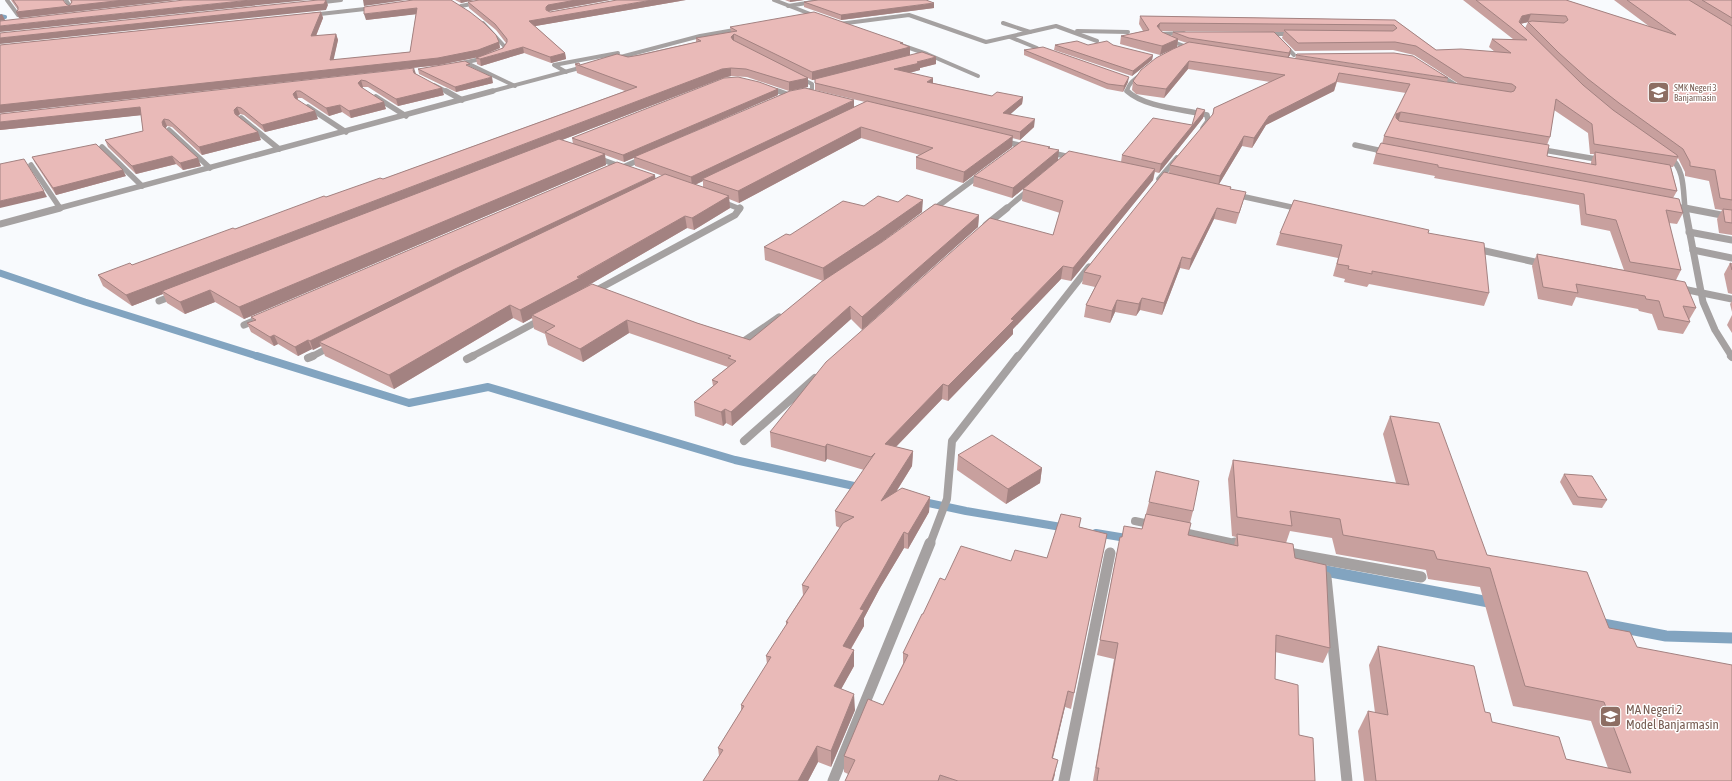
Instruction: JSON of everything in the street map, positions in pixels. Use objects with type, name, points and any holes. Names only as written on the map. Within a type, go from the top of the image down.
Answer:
[{"type":"street","points":[[7,0],[18,15]]},
{"type":"street","points":[[66,0],[71,8]]},
{"type":"street","points":[[311,3],[340,0]]},
{"type":"street","points":[[461,6],[492,0]]},
{"type":"street","points":[[774,0],[821,18]]},
{"type":"street","points":[[787,6],[825,0]]},
{"type":"street","points":[[455,3],[466,10]]},
{"type":"street","points":[[308,16],[380,8]]},
{"type":"street","points":[[839,24],[909,15],[986,42],[1056,26],[1097,41]]},
{"type":"street","points":[[800,18],[816,16]]},
{"type":"street","points":[[476,18],[502,42],[504,47],[503,51],[496,55]]},
{"type":"street","points":[[833,22],[854,29]]},
{"type":"street","points":[[1003,23],[1030,32]]},
{"type":"street","points":[[0,224],[406,116],[655,47],[700,36],[746,28]]},
{"type":"street","points":[[1070,31],[1128,32]]},
{"type":"street","points":[[1191,33],[1159,34],[1163,38],[1195,49]]},
{"type":"street","points":[[1267,34],[1298,34]]},
{"type":"street","points":[[1274,34],[1293,57],[1302,55]]},
{"type":"street","points":[[1009,37],[1037,48]]},
{"type":"street","points":[[898,44],[927,54],[978,76]]},
{"type":"street","points":[[566,72],[554,65],[655,47]]},
{"type":"street","points":[[1181,49],[1187,47]]},
{"type":"street","points":[[919,56],[927,54]]},
{"type":"street","points":[[454,65],[489,57]]},
{"type":"street","points":[[467,63],[515,86]]},
{"type":"street","points":[[1145,71],[1132,80],[1127,87],[1127,91],[1134,98],[1208,116],[1208,121],[1199,132]]},
{"type":"street","points":[[1437,73],[1461,88]]},
{"type":"street","points":[[792,74],[812,84],[820,82]]},
{"type":"street","points":[[1125,78],[1132,80]]},
{"type":"street","points":[[431,84],[462,100]]},
{"type":"street","points":[[782,98],[812,88],[812,84]]},
{"type":"street","points":[[759,85],[797,94],[813,94]]},
{"type":"street","points":[[1445,86],[1468,90]]},
{"type":"street","points":[[370,94],[406,116]]},
{"type":"street","points":[[300,102],[346,132]]},
{"type":"street","points":[[241,118],[279,149]]},
{"type":"street","points":[[169,130],[210,168]]},
{"type":"street","points":[[997,140],[1034,148]]},
{"type":"street","points":[[1014,150],[1021,145]]},
{"type":"street","points":[[1355,145],[1394,153]]},
{"type":"street","points":[[102,147],[142,186]]},
{"type":"street","points":[[1535,148],[1612,161]]},
{"type":"street","points":[[1041,150],[1083,160]]},
{"type":"street","points":[[1663,153],[1676,162],[1682,173],[1684,208],[1703,302],[1715,330],[1732,357]]},
{"type":"street","points":[[590,155],[630,170]]},
{"type":"street","points":[[610,168],[652,155]]},
{"type":"street","points":[[1152,187],[1179,155]]},
{"type":"street","points":[[1062,162],[1068,157]]},
{"type":"street","points":[[31,166],[60,208]]},
{"type":"street","points":[[928,213],[990,168]]},
{"type":"street","points":[[1674,172],[1682,173]]},
{"type":"street","points":[[979,232],[1038,182]]},
{"type":"street","points":[[1230,194],[1308,211]]},
{"type":"street","points":[[584,296],[740,211],[740,208],[714,199]]},
{"type":"street","points":[[1677,206],[1732,217]]},
{"type":"street","points":[[1689,232],[1732,240]]},
{"type":"street","points":[[1471,248],[1549,264]]},
{"type":"street","points":[[1693,250],[1732,258]]},
{"type":"street","points":[[833,781],[942,514],[947,499],[952,441],[963,425],[1093,262]]},
{"type":"street","points":[[1671,286],[1732,298]]},
{"type":"street","points":[[158,301],[181,292]]},
{"type":"street","points":[[741,343],[787,312]]},
{"type":"street","points":[[467,359],[549,315]]},
{"type":"street","points":[[244,325],[266,316]]},
{"type":"street","points":[[308,358],[336,344]]},
{"type":"street","points":[[744,441],[821,373]]},
{"type":"street","points":[[1135,521],[1257,547]]},
{"type":"street","points":[[1272,550],[1421,577]]},
{"type":"street","points":[[1064,781],[1110,553]]},
{"type":"street","points":[[1325,559],[1347,781]]},
{"type":"building","points":[[13,0],[63,0],[69,6],[72,2],[71,0],[124,0],[16,12],[18,7]]},
{"type":"building","points":[[184,0],[251,0],[0,26],[0,21]]},
{"type":"building","points":[[326,0],[324,4],[0,38],[0,33]]},
{"type":"building","points":[[413,0],[451,0],[484,23],[496,35],[499,42],[478,50],[438,58],[0,105],[0,45],[321,12],[311,36],[336,34],[330,60],[410,52],[417,8],[364,14],[364,7]]},
{"type":"building","points":[[479,0],[576,0],[548,5],[546,10],[550,12],[617,0],[652,0],[529,21],[565,53],[550,57],[523,47],[480,59],[476,58],[503,48],[507,42],[507,39],[495,24],[468,2]]},
{"type":"building","points":[[818,0],[926,0],[934,3],[841,15],[804,2]]},
{"type":"building","points":[[1476,0],[1566,0],[1676,35],[1627,0],[1689,0],[1732,26],[1732,200],[1720,198],[1715,170],[1690,166],[1690,162],[1683,149],[1588,79],[1528,22],[1564,23],[1568,20],[1566,16],[1531,14],[1522,16],[1519,22],[1583,85],[1613,110],[1678,157],[1594,144],[1592,124],[1556,99],[1550,137],[1401,112],[1396,114],[1396,118],[1399,121],[1549,145],[1547,156],[1596,165],[1595,152],[1670,165],[1677,191],[1384,136],[1410,84],[1339,73],[1336,82],[1269,116],[1254,138],[1244,136],[1220,176],[1170,165],[1213,114],[1214,108],[1285,75],[1189,61],[1166,89],[1137,85],[1133,81],[1141,70],[1156,58],[1189,42],[1511,92],[1514,91],[1516,87],[1512,84],[1464,77],[1416,46],[1395,42],[1298,43],[1284,30],[1393,31],[1397,28],[1394,25],[1160,23],[1157,26],[1162,32],[1178,39],[1162,46],[1121,36],[1149,30],[1140,16],[1395,20],[1436,50],[1461,49],[1511,53],[1492,39],[1527,40]]},
{"type":"building","points":[[1702,0],[1732,0],[1732,18]]},
{"type":"building","points":[[814,12],[903,43],[900,43],[910,47],[812,72],[734,34],[731,37],[733,40],[808,78],[789,82],[746,69],[722,69],[126,295],[98,275],[130,263],[132,265],[233,228],[235,229],[324,196],[326,197],[380,178],[383,179],[637,87],[575,64],[579,63],[580,65],[617,54],[628,57],[640,55],[701,41],[696,38],[737,31],[730,27]]},
{"type":"building","points":[[1173,32],[1274,32],[1291,49],[1289,53],[1189,38]]},
{"type":"building","points":[[1077,41],[1088,45],[1107,41],[1113,45],[1153,55],[1133,71],[1055,45]]},
{"type":"building","points":[[1043,47],[1129,77],[1124,86],[1108,84],[1024,50]]},
{"type":"building","points":[[922,52],[936,57],[917,62],[920,63],[894,69],[933,78],[927,82],[992,96],[997,92],[1023,97],[1003,113],[1035,119],[1020,132],[815,83],[815,79]]},
{"type":"building","points":[[1394,53],[1413,56],[1448,78],[1296,55],[1297,54]]},
{"type":"building","points":[[465,61],[470,64],[466,65],[492,77],[455,87],[418,69]]},
{"type":"building","points":[[414,68],[414,73],[442,88],[396,99],[366,81],[361,80],[358,83],[361,87],[384,102],[349,111],[340,105],[326,108],[300,91],[296,91],[293,94],[295,98],[315,111],[262,125],[241,108],[237,107],[234,110],[235,114],[258,132],[199,147],[169,120],[164,119],[162,122],[163,126],[198,158],[180,163],[172,156],[132,166],[105,140],[143,131],[140,107],[0,122],[0,114]]},
{"type":"building","points":[[738,77],[759,82],[778,89],[623,155],[572,138],[724,78]]},
{"type":"building","points":[[805,88],[854,100],[691,177],[634,157],[790,91]]},
{"type":"building","points":[[867,101],[1013,136],[964,172],[916,157],[933,148],[861,127],[738,191],[702,179]]},
{"type":"building","points":[[1197,108],[1205,110],[1161,164],[1122,155],[1153,118],[1192,125]]},
{"type":"building","points":[[559,139],[605,154],[239,307],[210,290],[180,302],[162,291]]},
{"type":"building","points":[[1022,141],[1059,150],[1013,188],[974,176]]},
{"type":"building","points":[[1381,143],[1679,199],[1683,213],[1666,210],[1681,270],[1630,262],[1616,220],[1586,214],[1584,194],[1438,167],[1438,165],[1376,153]]},
{"type":"building","points":[[96,144],[123,170],[53,188],[32,157]]},
{"type":"building","points":[[1069,151],[1155,169],[1073,268],[1063,266],[1011,319],[1014,320],[948,386],[943,384],[885,444],[913,451],[881,501],[902,488],[930,497],[908,534],[904,532],[860,609],[864,610],[843,646],[854,650],[834,686],[854,694],[831,751],[817,746],[798,781],[703,781],[723,750],[718,748],[744,706],[741,705],[771,657],[766,656],[809,587],[802,585],[843,523],[854,517],[835,511],[875,453],[871,457],[827,444],[825,447],[770,432],[826,362],[990,218],[1053,235],[1063,201],[1023,189]]},
{"type":"building","points":[[24,159],[44,191],[0,201],[0,164]]},
{"type":"building","points":[[617,162],[655,175],[455,269],[310,341],[308,340],[295,347],[274,335],[270,337],[247,323],[256,320],[251,317]]},
{"type":"building","points":[[1164,172],[1231,187],[1230,189],[1246,192],[1239,213],[1217,208],[1191,259],[1182,257],[1164,303],[1142,298],[1139,304],[1117,300],[1112,311],[1086,305],[1101,276],[1084,272]]},
{"type":"building","points":[[665,174],[729,196],[692,218],[685,216],[577,277],[580,278],[520,310],[510,305],[389,375],[319,342],[458,273]]},
{"type":"building","points":[[907,195],[923,200],[823,268],[764,247],[786,234],[790,235],[843,201],[864,206],[878,196],[898,202]]},
{"type":"building","points":[[1294,200],[1429,230],[1428,233],[1484,243],[1489,293],[1372,271],[1372,274],[1348,269],[1349,266],[1337,264],[1342,245],[1280,233]]},
{"type":"building","points":[[935,204],[979,215],[862,317],[850,306],[731,412],[725,409],[721,412],[694,402],[718,382],[712,380],[736,361],[728,358],[731,356],[627,320],[580,349],[545,332],[555,326],[532,315],[592,284],[697,323],[750,340],[821,282],[882,242]]},
{"type":"building","points":[[1723,209],[1732,210],[1732,223],[1725,222]]},
{"type":"building","points":[[1537,254],[1685,282],[1696,308],[1683,306],[1690,322],[1664,317],[1659,301],[1646,299],[1645,296],[1576,284],[1578,293],[1543,287]]},
{"type":"building","points":[[1390,416],[1439,423],[1487,555],[1587,572],[1609,628],[1630,632],[1637,647],[1732,665],[1732,781],[1376,781],[1368,711],[1388,715],[1378,646],[1474,666],[1485,712],[1490,713],[1492,722],[1559,737],[1566,759],[1631,773],[1604,702],[1525,686],[1490,568],[1437,559],[1434,551],[1343,535],[1340,519],[1290,511],[1292,526],[1237,517],[1233,460],[1409,485]]},
{"type":"building","points":[[992,435],[1042,468],[1008,489],[958,455]]},
{"type":"building","points":[[1156,471],[1199,481],[1193,511],[1149,502]]},
{"type":"building","points":[[1564,474],[1592,476],[1607,500],[1578,497]]},
{"type":"building","points":[[1061,514],[1081,518],[1079,527],[1107,534],[1074,693],[1068,691],[1052,758],[1058,760],[1052,781],[958,781],[940,775],[938,781],[845,781],[855,760],[844,756],[868,699],[883,705],[908,655],[903,653],[922,614],[940,578],[945,580],[961,546],[1011,561],[1015,550],[1047,558]]},
{"type":"building","points":[[1146,514],[1191,523],[1188,535],[1238,546],[1237,534],[1293,544],[1295,558],[1326,565],[1330,648],[1276,635],[1275,679],[1298,685],[1299,735],[1313,738],[1315,781],[1097,781],[1099,768],[1096,768],[1118,643],[1100,640],[1120,537],[1122,537],[1124,526],[1142,529]]},
{"type":"waterway","points":[[0,16],[5,17],[0,18]]},
{"type":"waterway","points":[[0,273],[85,302],[260,357]]},
{"type":"waterway","points":[[257,356],[409,403],[488,387],[735,460],[863,488]]},
{"type":"waterway","points":[[919,501],[966,511],[1067,528]]},
{"type":"waterway","points":[[1096,533],[1132,539]]},
{"type":"waterway","points":[[1315,569],[1494,603]]},
{"type":"waterway","points":[[1598,623],[1666,636],[1732,638]]},
{"type":"place","name":"SMK Negeri 3 Banjarmasin","points":[[1659,93]]},
{"type":"place","name":"MA Negeri 2 Model Banjarmasin","points":[[1611,716]]}]
